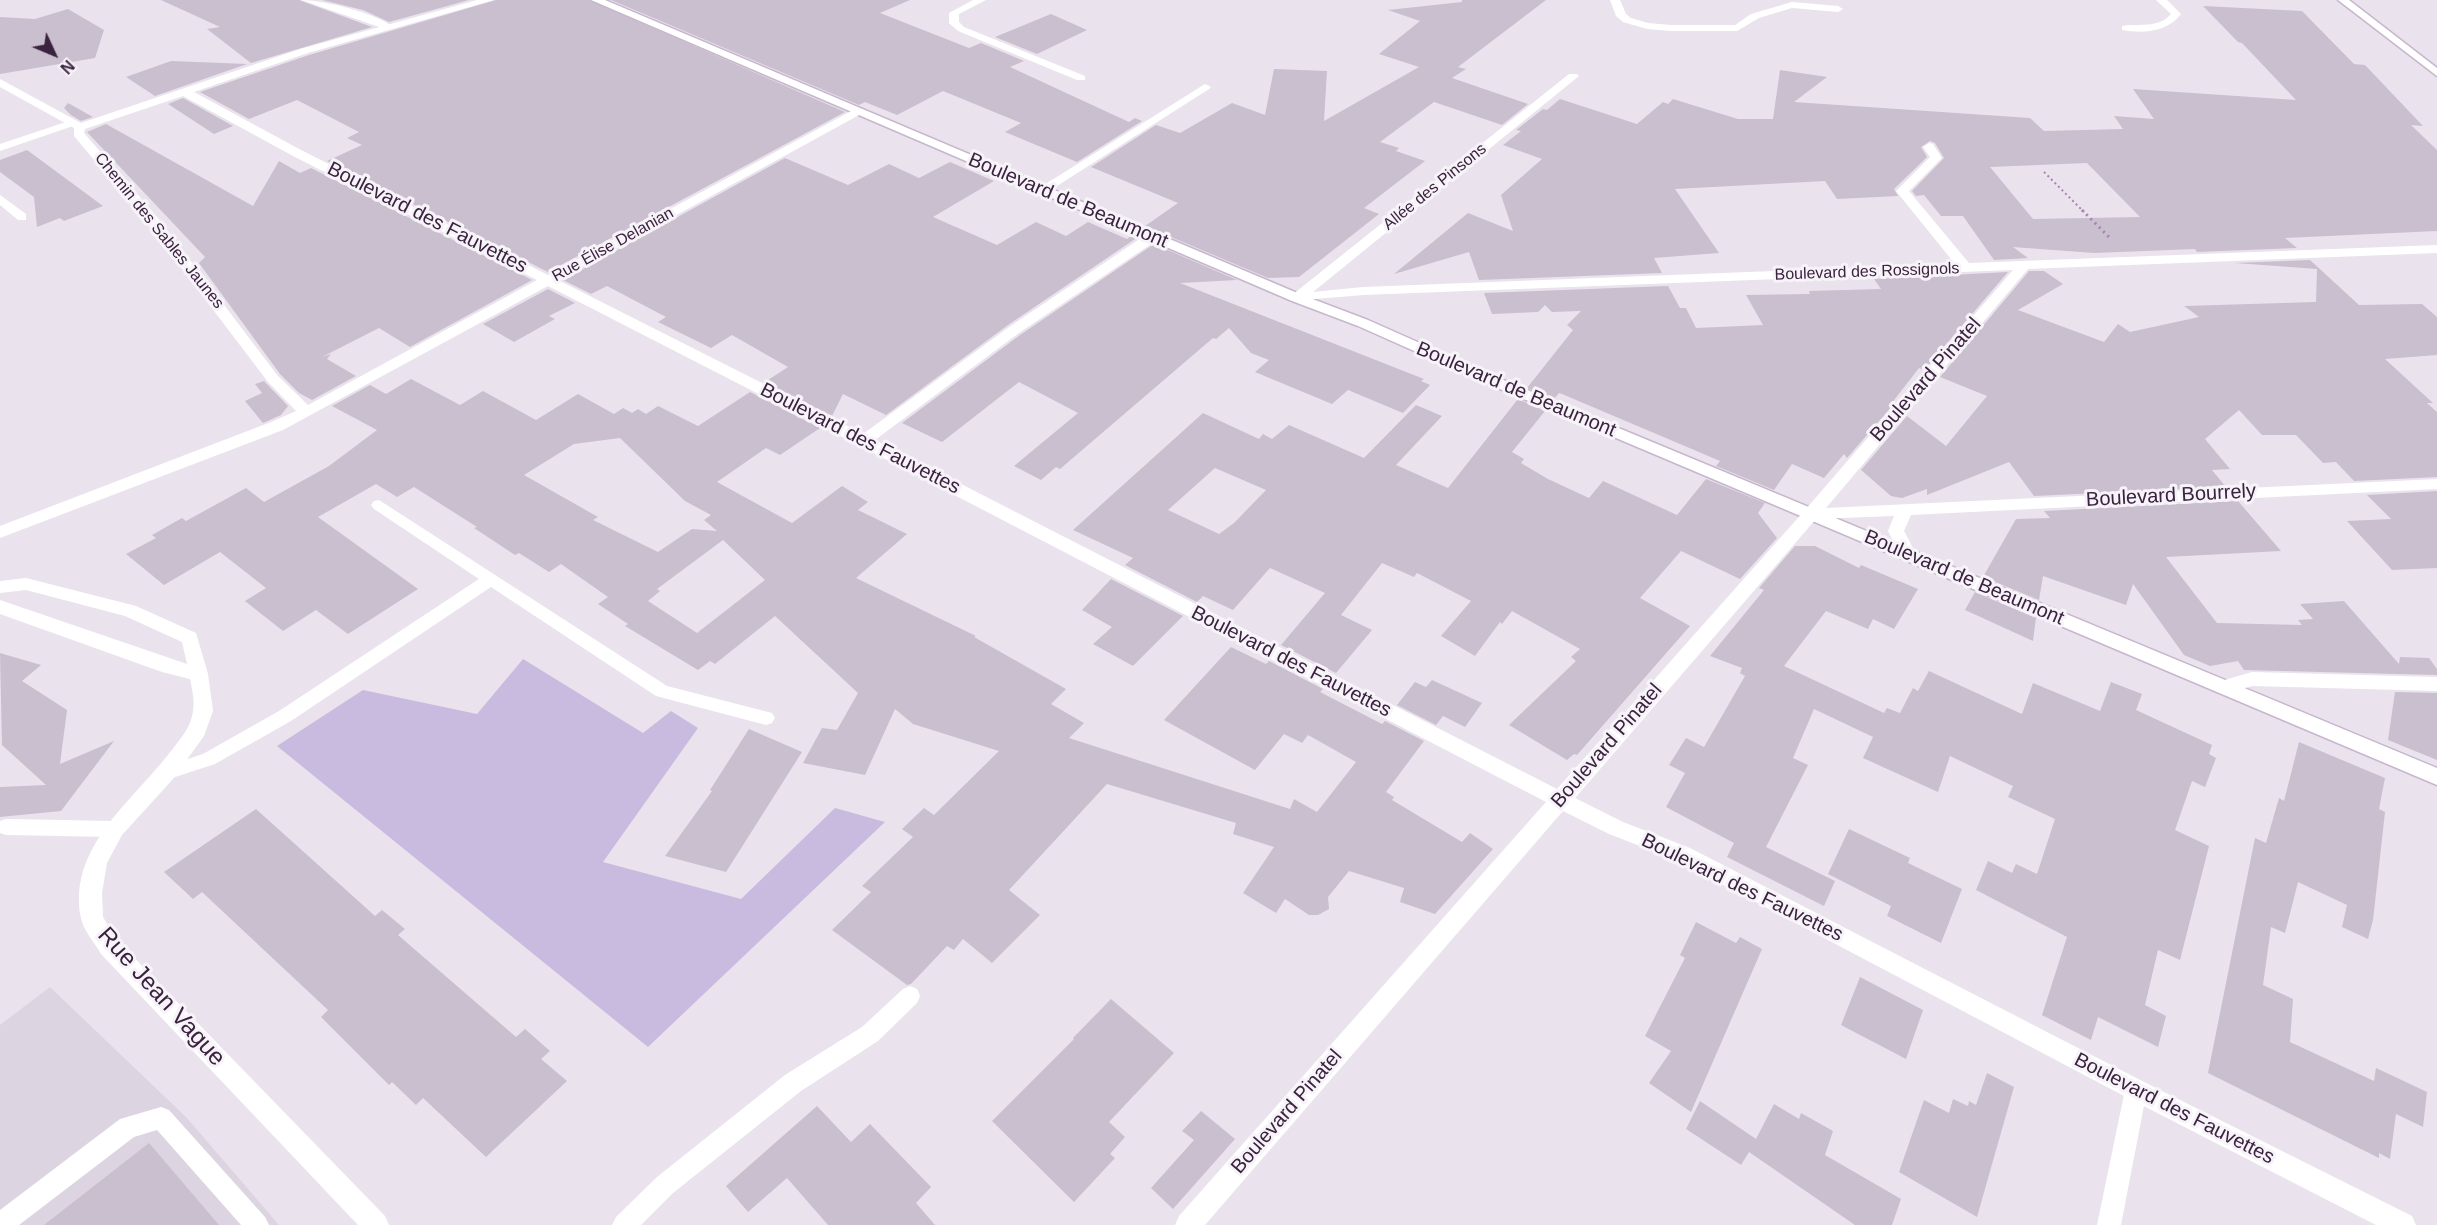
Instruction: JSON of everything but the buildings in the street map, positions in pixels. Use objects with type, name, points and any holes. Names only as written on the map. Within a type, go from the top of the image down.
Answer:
[{"type":"street","points":[[0,82],[76,125],[304,51],[489,0]]},
{"type":"street","name":"Boulevard de Beaumont","points":[[596,0],[1152,237],[1363,323],[1498,383],[2437,777]]},
{"type":"street","points":[[1615,0],[1621,15],[1627,20],[1647,26],[1671,28],[1737,28],[1755,16],[1792,5],[1838,9]]},
{"type":"street","points":[[2343,0],[2437,73]]},
{"type":"street","name":"Allée des Pinsons","points":[[1297,298],[1572,76]]},
{"type":"street","points":[[1042,190],[1205,87]]},
{"type":"street","name":"Boulevard des Fauvettes","points":[[183,91],[308,158],[864,441],[1499,770],[1616,828],[1683,854],[2136,1090],[2403,1225]]},
{"type":"street","name":"Rue Élise Delanian","points":[[306,412],[857,112]]},
{"type":"street","name":"Chemin des Sables Jaunes","points":[[76,125],[78,133],[153,221],[273,379],[306,412]]},
{"type":"street","points":[[1929,147],[1936,158],[1902,191],[1966,268]]},
{"type":"street","points":[[864,441],[1014,330],[1152,237]]},
{"type":"street","name":"Boulevard des Rossignols","points":[[1297,298],[1363,291],[2437,249]]},
{"type":"street","name":"Boulevard Pinatel","points":[[1188,1225],[1811,514],[2024,266]]},
{"type":"street","points":[[0,532],[277,426],[306,412]]},
{"type":"street","name":"Boulevard Bourrely","points":[[1811,514],[2437,484]]},
{"type":"street","points":[[1906,508],[1896,531],[1907,554]]},
{"type":"street","name":"Rue Jean Vague","points":[[0,587],[26,584],[130,611],[190,638],[199,674],[203,711],[197,731],[166,773],[115,829],[97,862],[91,893],[92,920],[109,947],[376,1225]]},
{"type":"street","points":[[0,607],[169,667],[199,674]]},
{"type":"street","points":[[2225,687],[2252,679],[2437,684]]},
{"type":"lane","points":[[306,0],[334,6],[388,27]]},
{"type":"lane","points":[[981,0],[954,13],[954,23],[961,29],[1081,78]]},
{"type":"lane","points":[[2124,28],[2163,27],[2173,20],[2175,14],[2161,0]]},
{"type":"lane","points":[[0,148],[76,125]]},
{"type":"lane","points":[[0,199],[22,217]]},
{"type":"lane","points":[[379,505],[662,691],[766,718]]},
{"type":"lane","points":[[166,773],[210,759],[285,716],[491,579]]},
{"type":"lane","points":[[6,827],[115,829]]},
{"type":"lane","points":[[624,1225],[665,1185],[793,1083],[870,1034],[910,996]]},
{"type":"lane","points":[[2109,1225],[2136,1090]]},
{"type":"lane","points":[[0,1225],[128,1127],[161,1118],[257,1225]]},
{"type":"path","points":[[2044,172],[2132,261]]},
{"type":"shaded area","points":[[523,659],[643,733],[671,711],[698,728],[603,862],[741,899],[835,808],[885,822],[648,1047],[277,746],[363,690],[477,714]]},
{"type":"shaded area","points":[[50,987],[187,1118],[279,1225],[0,1225],[0,1025]]}]
